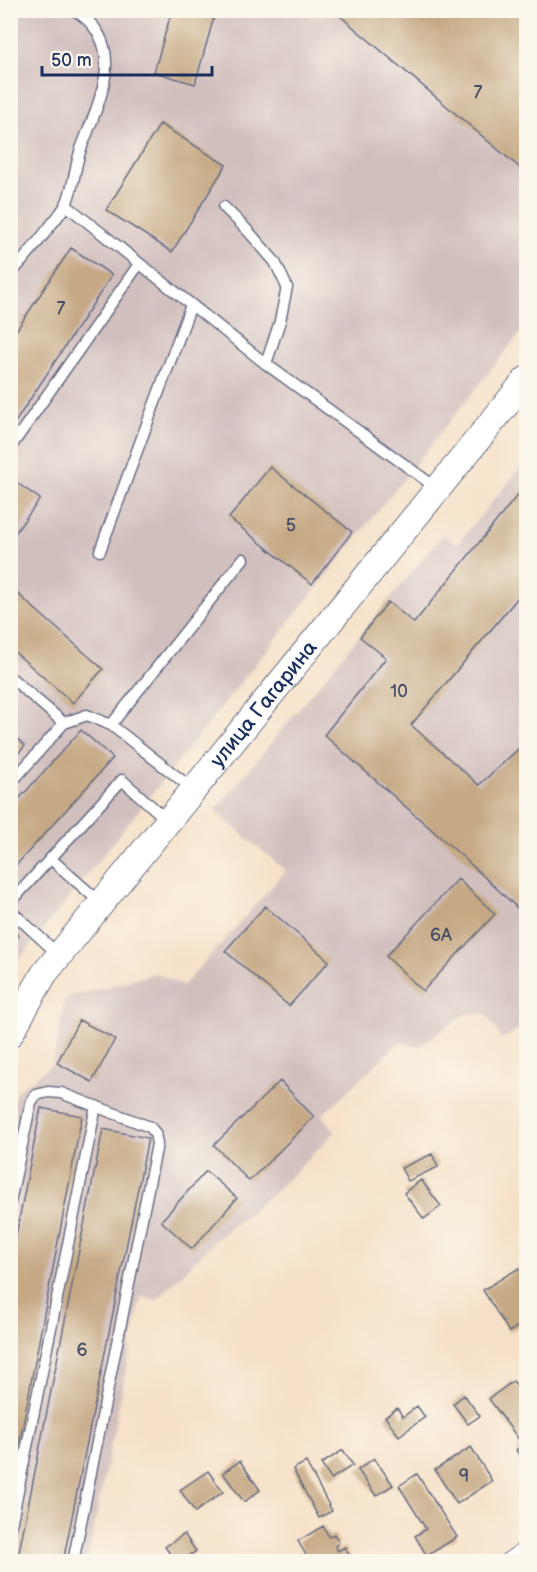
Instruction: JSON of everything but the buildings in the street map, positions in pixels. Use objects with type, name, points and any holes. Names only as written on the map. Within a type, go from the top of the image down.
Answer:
[{"type":"street","name":"улица Гагарина","points":[[10,1034],[44,974],[526,380]]},
{"type":"street","points":[[510,1562],[526,1551]]},
{"type":"lane","points":[[10,274],[30,255],[66,205],[80,151],[98,107],[106,74],[105,52],[97,30],[74,10]]},
{"type":"lane","points":[[66,205],[266,364],[438,489]]},
{"type":"lane","points":[[224,207],[275,262],[287,287],[280,321],[266,364]]},
{"type":"lane","points":[[10,448],[139,264]]},
{"type":"lane","points":[[100,551],[191,305]]},
{"type":"lane","points":[[111,725],[243,559]]},
{"type":"lane","points":[[10,677],[64,723]]},
{"type":"lane","points":[[10,784],[64,723],[87,715],[111,725],[194,790]]},
{"type":"lane","points":[[10,903],[122,780],[168,821]]},
{"type":"lane","points":[[51,859],[101,903]]},
{"type":"lane","points":[[10,910],[59,955]]},
{"type":"lane","points":[[10,1203],[31,1102],[36,1095],[48,1092],[61,1093],[150,1127],[155,1133],[157,1144],[73,1562]]},
{"type":"lane","points":[[10,1530],[96,1106]]},
{"type":"shaded area","points":[[11,11],[526,11],[526,326],[11,970]]},
{"type":"shaded area","points":[[526,461],[526,1025],[502,1039],[486,1014],[465,1014],[418,1047],[400,1042],[322,1115],[335,1132],[276,1191],[215,1240],[157,1300],[141,1296],[87,1561],[11,1562],[10,1116],[16,1091],[53,1064],[65,998],[156,973],[183,986],[286,871],[215,811],[443,534],[457,544]]}]
